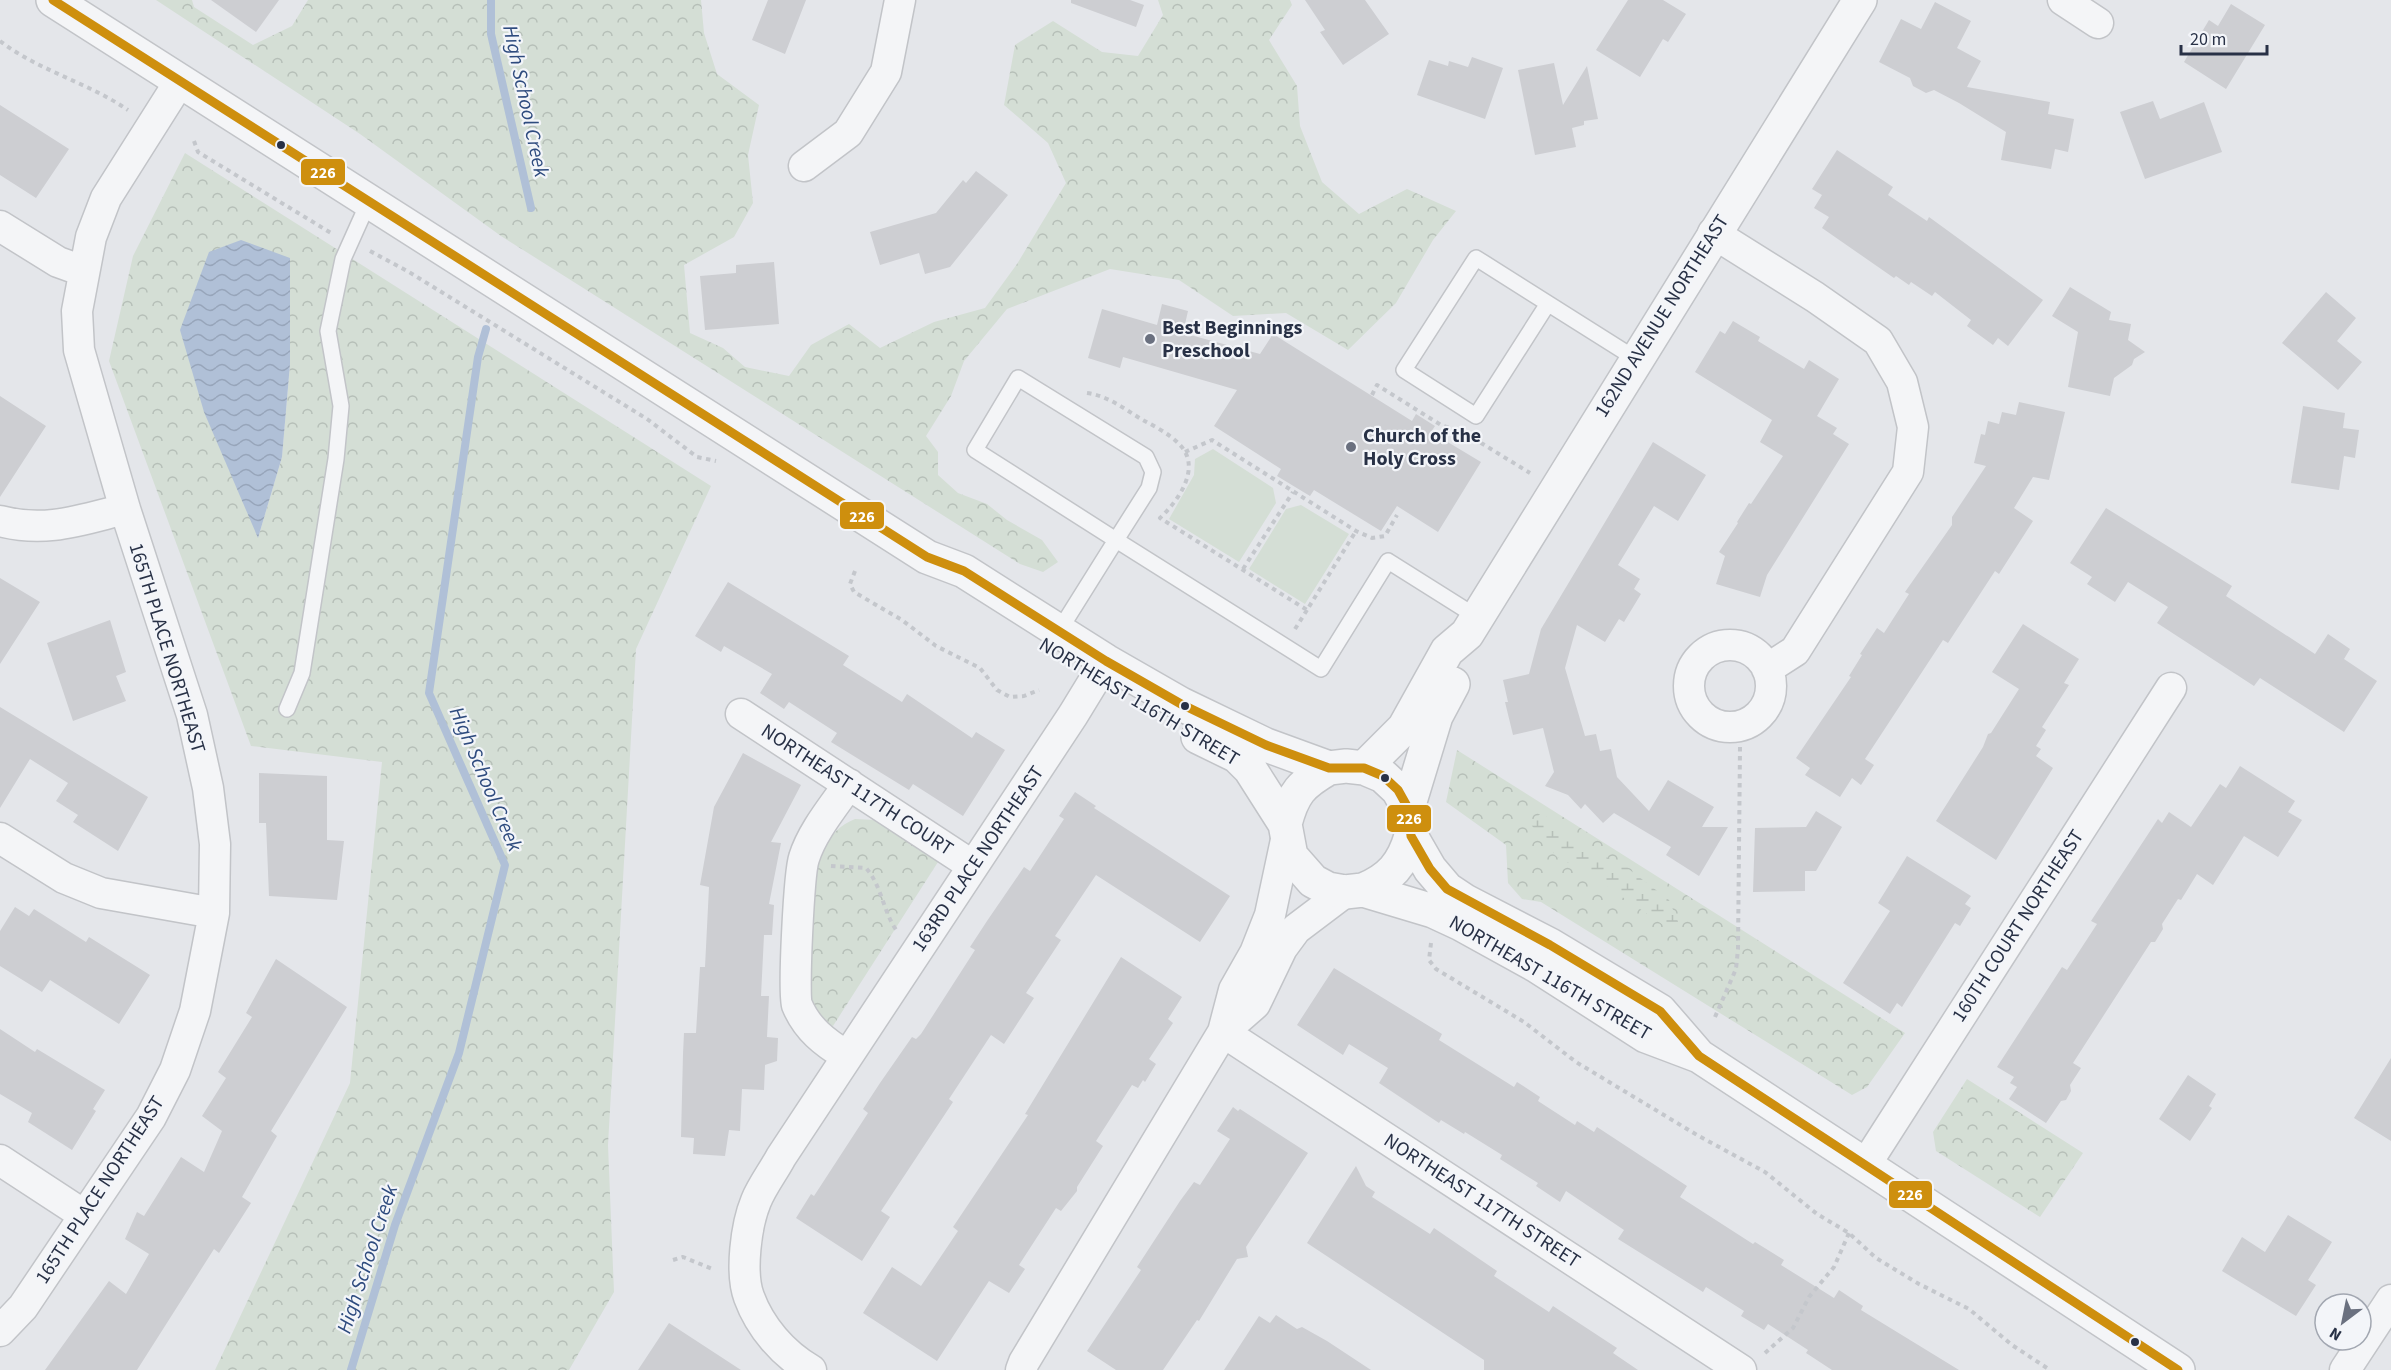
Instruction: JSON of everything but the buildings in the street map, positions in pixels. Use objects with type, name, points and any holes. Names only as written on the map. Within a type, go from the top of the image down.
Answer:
[{"type":"street","name":"NORTHEAST 116TH STREET","points":[[53,0],[927,557],[964,572],[1059,631],[1149,713],[1237,756],[1250,769],[1285,832],[1291,856],[1313,881],[1328,889],[1354,891],[1433,911],[1537,966],[1646,1036],[1699,1056],[2178,1370]]},
{"type":"street","points":[[804,166],[848,133],[886,72],[900,11],[900,0]]},
{"type":"street","name":"162ND AVENUE NORTHEAST","points":[[1364,768],[1404,728],[1447,651],[1472,625],[1713,233],[1860,0]]},
{"type":"street","points":[[2063,0],[2098,22]]},
{"type":"street","name":"165TH PLACE NORTHEAST","points":[[0,1331],[23,1307],[151,1117],[175,1070],[195,1011],[214,913],[215,844],[208,788],[192,715],[125,509],[79,350],[77,311],[91,237],[106,198],[180,81]]},
{"type":"street","points":[[0,226],[58,262],[83,271]]},
{"type":"street","points":[[1713,233],[1815,297],[1878,341],[1902,382],[1913,427],[1908,472],[1795,651],[1767,669]]},
{"type":"street","points":[[0,521],[25,527],[53,527],[125,509]]},
{"type":"street","name":"NORTHEAST 116TH STREET","points":[[927,557],[953,587],[1100,670],[1168,698],[1266,745],[1329,768],[1346,766],[1364,768],[1383,776],[1398,790],[1409,822],[1430,869],[1447,889],[1465,901],[1550,945],[1660,1011],[1699,1056]]},
{"type":"street","name":"162ND AVENUE NORTHEAST","points":[[1409,822],[1436,716],[1467,657],[1472,625]]},
{"type":"street","name":"163RD PLACE NORTHEAST","points":[[796,1366],[773,1338],[748,1296],[744,1251],[755,1202],[847,1056],[1073,715],[1100,670]]},
{"type":"street","name":"160TH COURT NORTHEAST","points":[[1866,1164],[2171,688]]},
{"type":"street","name":"NORTHEAST 117TH COURT","points":[[741,714],[973,866]]},
{"type":"street","points":[[1022,1370],[1024,1362],[1223,1032],[1234,990],[1255,953],[1270,915],[1292,800],[1307,780],[1329,768]]},
{"type":"street","points":[[847,1056],[825,1042],[807,1024],[796,1002],[804,857],[821,825],[849,784]]},
{"type":"street","points":[[1223,1032],[1255,1004],[1282,948],[1296,928],[1354,891],[1381,882],[1395,870],[1406,854],[1409,822]]},
{"type":"street","points":[[0,838],[64,878],[101,893],[214,913]]},
{"type":"street","name":"NORTHEAST 117TH STREET","points":[[1223,1032],[1753,1362]]},
{"type":"street","points":[[0,1160],[84,1215]]},
{"type":"street","points":[[2345,1370],[2391,1300]]},
{"type":"lane","points":[[287,709],[302,673],[336,459],[341,406],[328,331],[343,259],[369,201]]},
{"type":"lane","points":[[1547,304],[1476,416],[1404,370],[1476,258],[1636,359]]},
{"type":"lane","points":[[1059,631],[1116,540],[1149,488],[1153,472],[1146,457],[1018,378],[975,450],[1116,540],[1321,669],[1388,561],[1472,625]]},
{"type":"path","points":[[0,41],[32,61],[78,81],[128,110]]},
{"type":"path","points":[[194,141],[198,152],[339,238]]},
{"type":"path","points":[[369,250],[409,272],[647,419],[697,458],[717,461]]},
{"type":"path","points":[[1081,393],[1102,395],[1162,431],[1185,452],[1190,465],[1184,486],[1171,507],[1160,518],[1307,609],[1356,531]]},
{"type":"path","points":[[1185,452],[1212,440],[1356,531],[1372,538],[1385,536],[1397,515]]},
{"type":"path","points":[[1243,569],[1293,492]]},
{"type":"path","points":[[855,571],[850,584],[854,592],[902,620],[936,646],[980,668],[997,690],[1010,697],[1024,696],[1039,690]]},
{"type":"path","points":[[1715,1017],[1736,969],[1738,949],[1740,747]]},
{"type":"path","points":[[802,867],[856,866],[866,868],[875,878],[883,905],[897,932]]},
{"type":"path","points":[[1434,933],[1429,960],[1436,969],[1524,1022],[1576,1062],[1697,1135],[1765,1172],[1817,1214],[1849,1233],[1876,1258],[1919,1284],[1968,1309],[2012,1345],[2050,1370]]},
{"type":"path","points":[[1753,1362],[1793,1328],[1809,1297],[1834,1267],[1849,1233]]},
{"type":"path","points":[[673,1260],[683,1257],[715,1270]]},
{"type":"green space","points":[[156,0],[192,0],[194,7],[253,45],[292,26],[308,0],[701,0],[704,33],[717,74],[759,105],[748,155],[753,203],[734,237],[684,265],[690,333],[723,348],[745,367],[789,376],[811,345],[849,324],[880,348],[934,322],[985,308],[1017,264],[1066,183],[1048,143],[1004,105],[1015,45],[1053,21],[1102,52],[1138,56],[1163,15],[1158,0],[1290,0],[1292,5],[1269,40],[1297,86],[1300,126],[1322,182],[1359,214],[1407,189],[1456,211],[1433,240],[1396,303],[1348,350],[1286,313],[1233,316],[1179,280],[1110,269],[1007,309],[964,361],[951,396],[926,436],[938,452],[938,475],[958,493],[987,504],[1007,520],[1042,540],[1058,562],[1043,572],[1020,564],[501,236],[360,134]]},
{"type":"green space","points":[[185,153],[711,486],[636,649],[608,1145],[614,1292],[569,1370],[215,1370],[350,1083],[382,762],[251,746],[109,361],[133,256]],"holes":[[[290,259],[290,364],[282,457],[258,538]]]},
{"type":"green space","points":[[1213,449],[1273,488],[1276,503],[1239,562],[1169,519],[1194,475],[1195,459]]},
{"type":"green space","points":[[1301,505],[1349,534],[1305,604],[1249,569],[1286,509]]},
{"type":"green space","points":[[1457,750],[1905,1033],[1867,1087],[1852,1095],[1541,902],[1522,899],[1508,883],[1506,845],[1446,802]]},
{"type":"green space","points":[[1542,813],[1576,842],[1626,867],[1669,900],[1679,924],[1662,924],[1590,875],[1556,856],[1529,822]]},
{"type":"green space","points":[[855,819],[875,820],[938,862],[833,1026],[817,1013],[811,993],[809,952],[812,904],[823,850],[836,831]]},
{"type":"green space","points":[[1967,1079],[2083,1153],[2040,1217],[1936,1151],[1933,1132]]},
{"type":"water","points":[[241,240],[290,258],[290,364],[282,457],[258,538],[204,412],[180,330],[209,252]]},
{"type":"waterway","name":"High School Creek","points":[[491,0],[491,34],[531,208]]},
{"type":"waterway","name":"High School Creek","points":[[351,1370],[395,1225],[459,1053],[505,865],[429,693],[478,357],[486,329]]},
{"type":"transit line","name":"226","points":[[53,0],[927,557],[964,571],[1106,661],[1181,704],[1266,745],[1329,768],[1364,768],[1383,776],[1398,790],[1408,808],[1411,836],[1430,869],[1447,889],[1550,945],[1660,1011],[1699,1056],[2178,1370]]},
{"type":"place","name":"Best Beginnings Preschool","points":[[1150,339]]},
{"type":"place","name":"Church of the Holy Cross","points":[[1351,447]]}]
